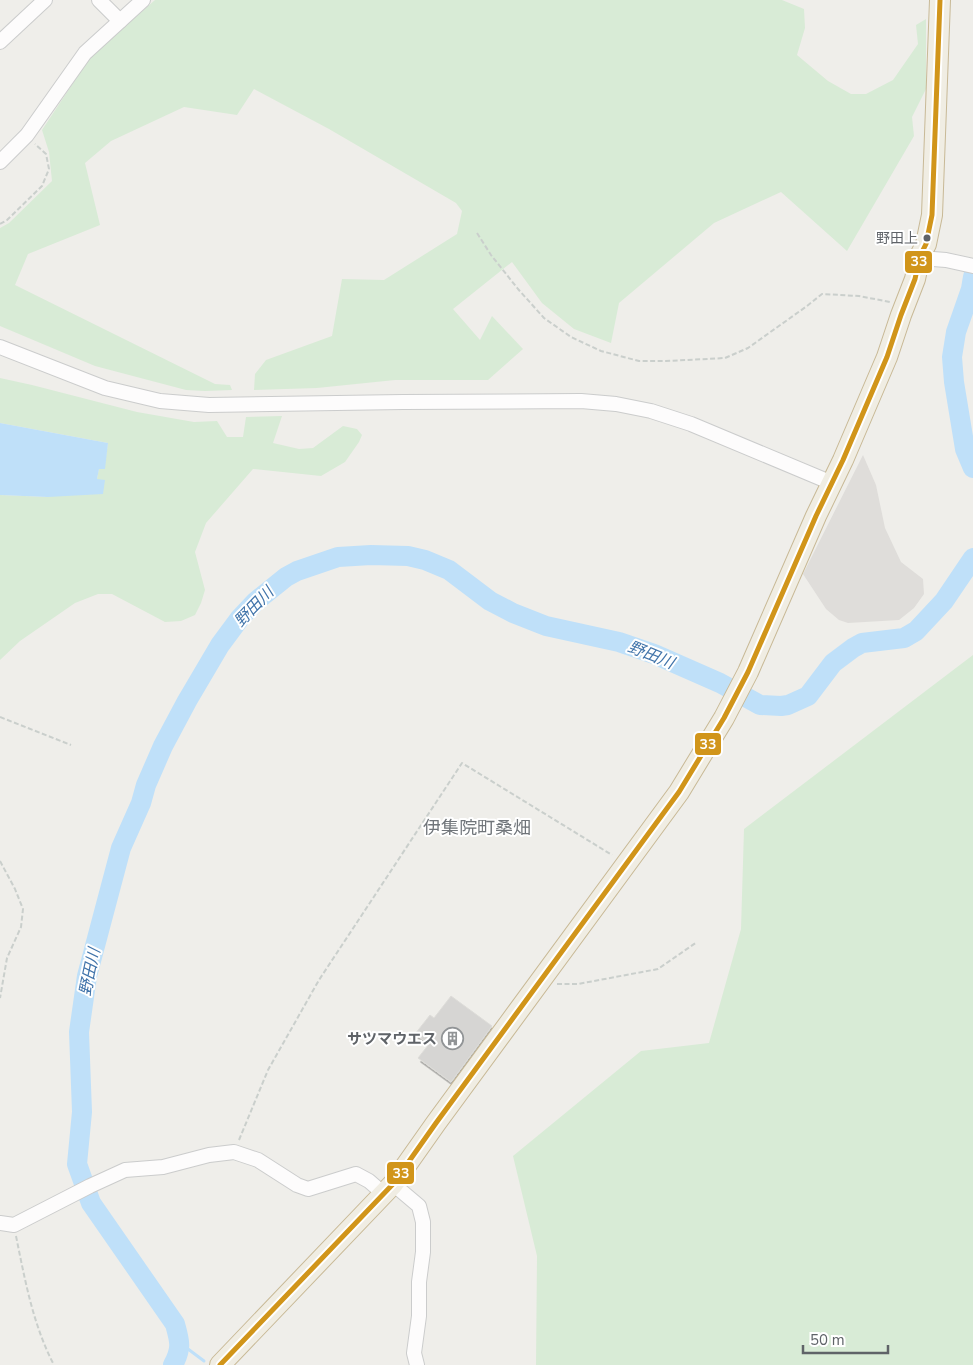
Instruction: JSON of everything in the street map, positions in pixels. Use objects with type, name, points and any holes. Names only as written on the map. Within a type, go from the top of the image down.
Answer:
[{"type":"highway","points":[[220,1365],[388,1189],[627,865],[679,792],[724,718],[748,672],[887,357],[926,244],[932,215],[940,0]]},
{"type":"street","points":[[0,42],[45,0]]},
{"type":"street","points":[[99,0],[120,21]]},
{"type":"street","points":[[3,154],[27,135],[85,53],[143,0]]},
{"type":"street","points":[[920,258],[946,260],[973,266]]},
{"type":"street","points":[[0,347],[105,388],[160,400],[186,403],[581,401],[616,404],[652,411],[690,424],[832,483]]},
{"type":"street","points":[[0,1223],[14,1225],[125,1170],[164,1167],[209,1155],[234,1152],[258,1160],[297,1185],[308,1189],[356,1174],[419,1206],[423,1222],[419,1316],[414,1353],[417,1365]]},
{"type":"path","points":[[0,224],[7,220],[42,186],[49,169],[46,154],[27,135]]},
{"type":"path","points":[[477,233],[491,255],[544,318],[572,337],[601,351],[640,361],[725,358],[748,348],[822,294],[859,296],[905,305]]},
{"type":"path","points":[[0,718],[71,745]]},
{"type":"path","points":[[234,1152],[268,1070],[319,980],[462,763],[627,865]]},
{"type":"path","points":[[0,860],[23,909],[21,927],[7,958],[0,998]]},
{"type":"path","points":[[539,984],[578,984],[658,969],[697,942]]},
{"type":"path","points":[[14,1225],[38,1330],[54,1365]]},
{"type":"shaded area","points":[[863,455],[876,485],[885,528],[901,562],[923,579],[924,594],[914,608],[899,620],[848,623],[839,620],[826,609],[803,574]]},
{"type":"green space","points":[[155,0],[782,0],[804,9],[805,28],[797,55],[828,81],[851,94],[866,94],[893,80],[918,44],[916,25],[926,19],[926,89],[912,117],[914,136],[847,251],[781,192],[714,223],[619,303],[611,343],[574,329],[542,303],[512,262],[453,309],[480,340],[492,316],[523,349],[488,380],[395,380],[317,388],[254,390],[255,374],[266,360],[332,336],[342,279],[384,280],[457,234],[462,211],[456,203],[329,129],[254,89],[237,115],[184,107],[111,141],[85,163],[100,225],[28,254],[15,285],[215,384],[230,385],[232,390],[186,390],[95,366],[0,326],[0,228],[9,223],[52,181],[49,152],[42,130],[91,56]]},
{"type":"green space","points":[[0,378],[137,412],[194,422],[217,421],[227,437],[243,437],[246,417],[282,416],[273,443],[299,449],[313,448],[343,426],[357,429],[362,435],[345,462],[321,476],[253,469],[206,523],[195,552],[205,590],[195,615],[181,621],[165,622],[112,594],[98,594],[75,603],[20,641],[0,660],[0,495],[48,497],[97,479],[99,468],[104,469],[108,443],[0,423]]},
{"type":"green space","points":[[973,655],[973,1365],[536,1365],[537,1256],[513,1156],[641,1051],[709,1043],[741,929],[744,829]]},
{"type":"water","points":[[0,423],[108,443],[105,469],[99,469],[97,479],[105,480],[103,494],[48,497],[0,495]]},
{"type":"building","name":"サツマウエス","points":[[451,996],[492,1026],[451,1082],[418,1058],[429,1044],[415,1034],[430,1015],[434,1018]]},
{"type":"waterway","name":"野田川","points":[[973,277],[971,289],[956,332],[952,357],[954,382],[965,449],[973,468]]},
{"type":"waterway","name":"野田川","points":[[173,1365],[178,1354],[179,1345],[175,1324],[91,1203],[77,1164],[82,1112],[79,1032],[87,976],[121,848],[141,803],[146,785],[163,746],[220,645],[240,618],[255,602],[286,577],[297,571],[338,557],[371,555],[408,556],[425,560],[449,570],[490,601],[513,613],[546,626],[619,642],[654,654],[720,683],[760,705],[781,706],[808,696],[833,663],[853,648],[862,643],[904,638],[916,631],[944,601],[973,558]]},
{"type":"waterway","points":[[180,1343],[204,1361]]},
{"type":"transit line","name":"33","points":[[220,1365],[393,1184],[679,792],[724,718],[748,672],[887,357],[915,279],[920,256],[926,244],[932,215],[940,0]]},
{"type":"place","name":"野田上","points":[[927,238]]},
{"type":"place","name":"サツマウエス","points":[[453,1039]]},
{"type":"district","name":"伊集院町桑畑","points":[[477,828]]}]
